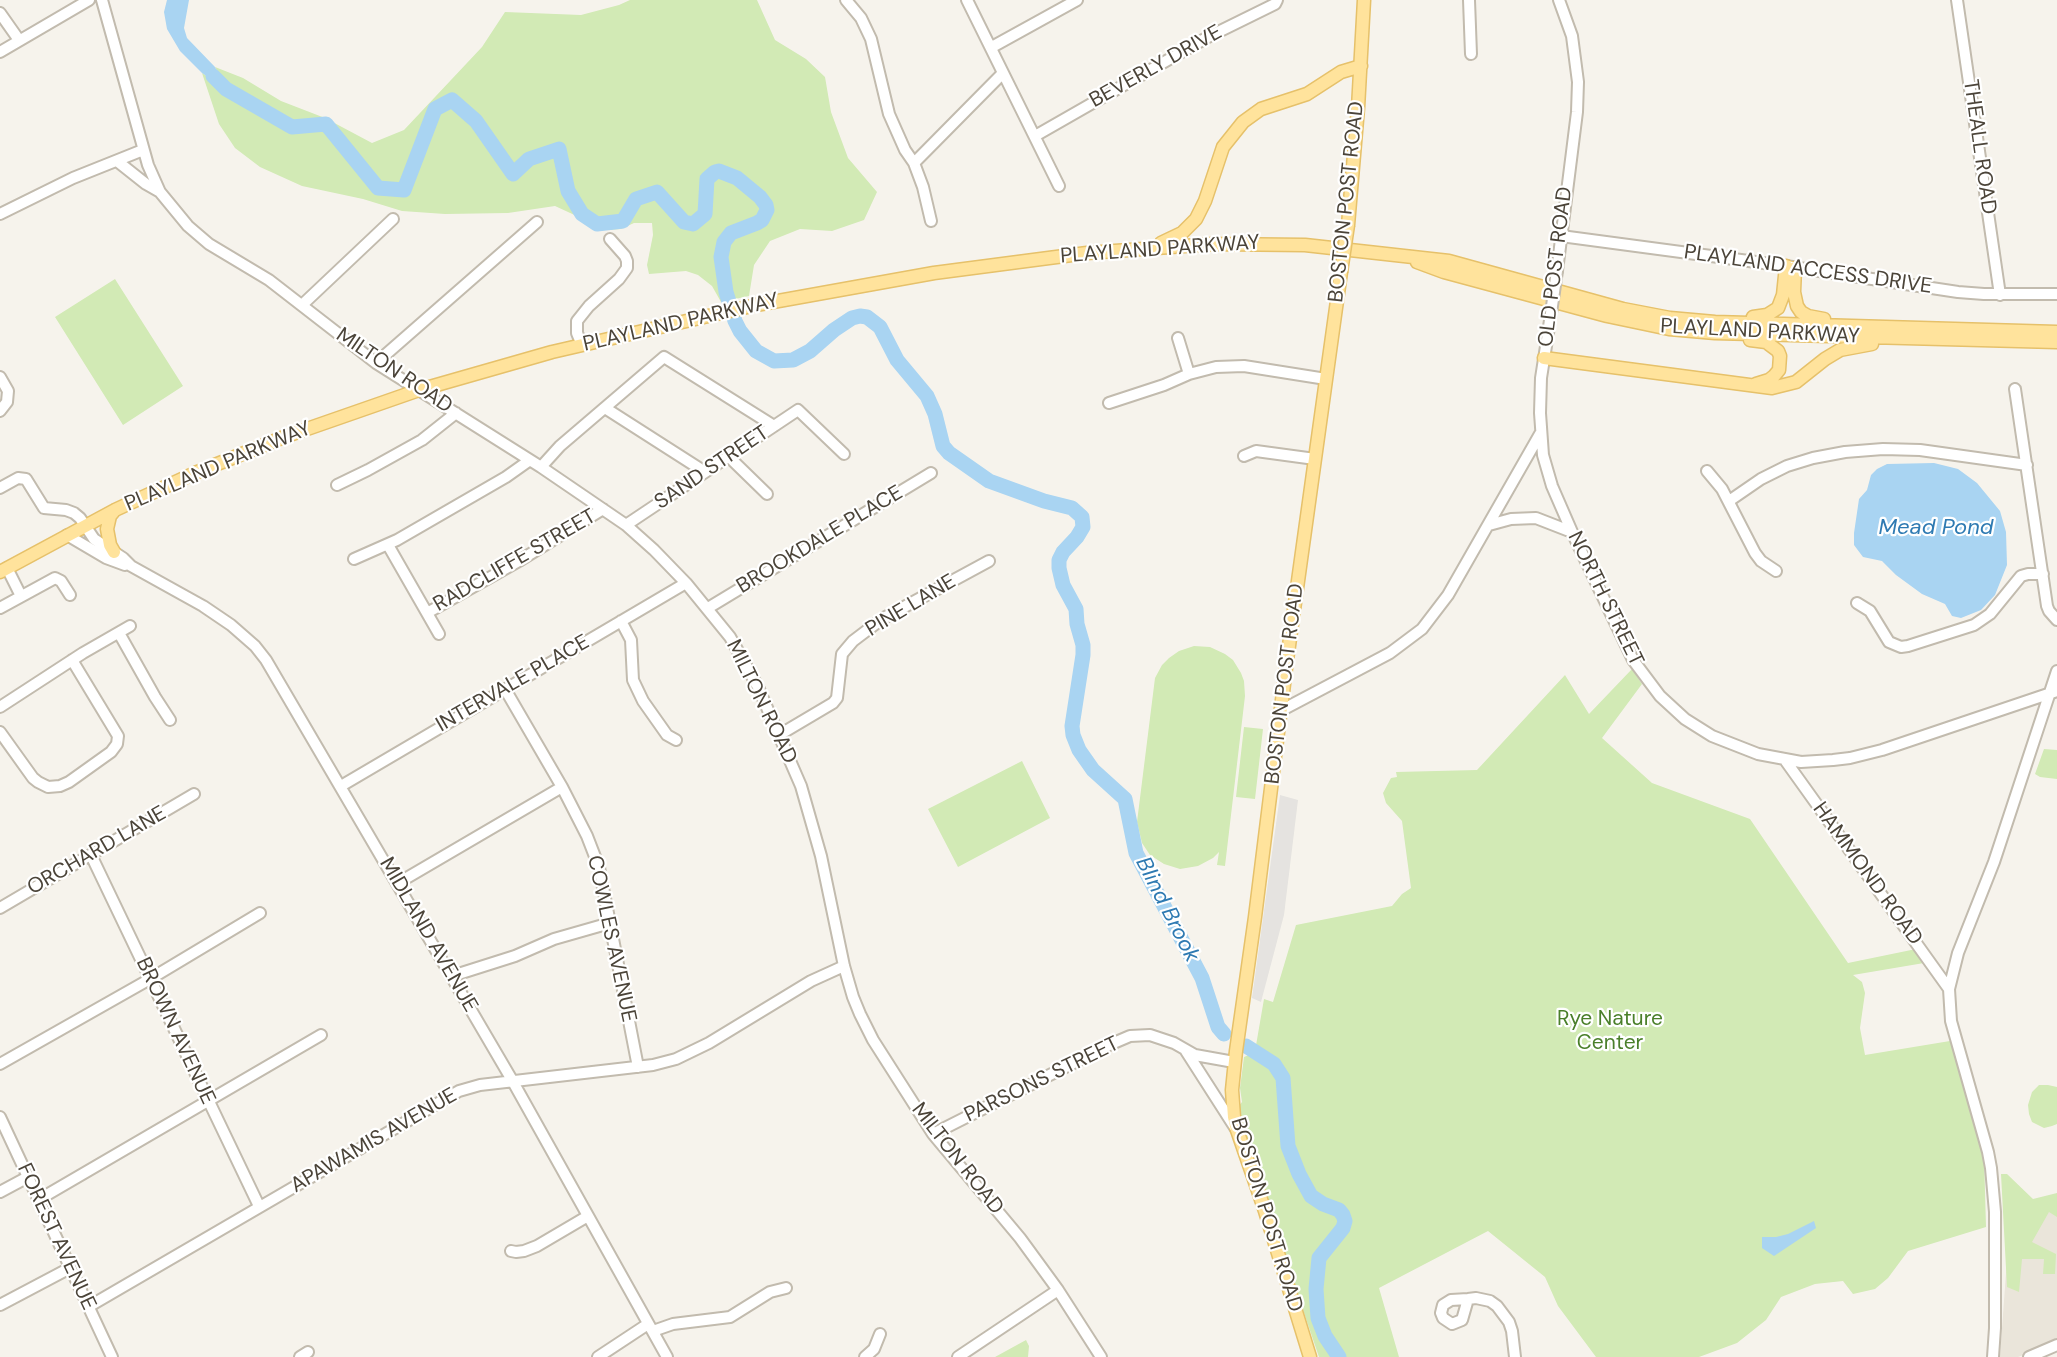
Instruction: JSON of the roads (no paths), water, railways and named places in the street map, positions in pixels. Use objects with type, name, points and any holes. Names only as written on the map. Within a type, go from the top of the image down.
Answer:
[{"type":"main road","name":"BOSTON POST ROAD","points":[[1311,1357],[1237,1130],[1233,1104],[1234,1062],[1348,225],[1364,0]]},
{"type":"main road","points":[[1146,247],[1172,238],[1196,219],[1205,201],[1220,155],[1229,138],[1243,122],[1261,109],[1307,94],[1341,72],[1360,66]]},
{"type":"main road","name":"PLAYLAND PARKWAY","points":[[4,570],[85,525],[195,473],[254,449],[419,390],[582,345],[712,314],[944,272],[1066,255],[1146,247],[1212,244],[1275,244],[1331,248],[1449,261],[1623,309],[1684,320],[2057,332]]},
{"type":"main road","name":"PLAYLAND PARKWAY","points":[[1401,257],[1444,272],[1607,316],[1653,326],[1699,332],[2057,342]]},
{"type":"main road","points":[[1684,320],[1760,316],[1773,312],[1781,302],[1790,267]]},
{"type":"main road","points":[[1790,267],[1795,300],[1802,312],[1808,316],[1888,327]]},
{"type":"main road","points":[[1699,332],[1766,342],[1778,351],[1780,363],[1774,376],[1751,385]]},
{"type":"main road","points":[[1544,358],[1772,388],[1788,385],[1804,377],[1832,354],[1848,347],[1918,339]]},
{"type":"main road","points":[[114,552],[107,529],[110,516],[115,510]]},
{"type":"street","points":[[0,52],[89,0]]},
{"type":"street","name":"MILTON ROAD","points":[[102,0],[143,150],[160,192],[176,213],[198,235],[269,280],[376,363],[541,467],[626,525],[686,583],[730,637],[744,660],[797,777],[815,832],[844,966],[853,997],[873,1040],[933,1134],[1020,1238],[1058,1290],[1101,1357]]},
{"type":"street","points":[[846,0],[861,18],[871,39],[889,114],[905,150],[914,163],[923,187],[931,221]]},
{"type":"street","points":[[967,0],[1059,186]]},
{"type":"street","points":[[992,47],[1077,0]]},
{"type":"street","name":"BEVERLY DRIVE","points":[[1035,136],[1208,37],[1275,4],[1277,0]]},
{"type":"street","points":[[1469,0],[1471,54]]},
{"type":"street","name":"OLD POST ROAD","points":[[1282,710],[1390,653],[1422,629],[1448,596],[1540,434],[1540,396],[1544,358],[1557,271],[1578,82],[1572,36],[1558,0]]},
{"type":"street","name":"THEALL ROAD","points":[[1957,0],[2000,295]]},
{"type":"street","points":[[0,13],[19,40]]},
{"type":"street","points":[[914,163],[1002,74]]},
{"type":"street","points":[[0,214],[71,179],[143,150]]},
{"type":"street","points":[[117,161],[160,192]]},
{"type":"street","points":[[302,306],[393,219]]},
{"type":"street","points":[[376,363],[537,222]]},
{"type":"street","name":"PLAYLAND ACCESS DRIVE","points":[[1560,236],[1958,292],[2000,295],[2057,294]]},
{"type":"street","points":[[582,345],[577,333],[578,321],[582,313],[619,279],[627,268],[625,256],[610,239]]},
{"type":"street","points":[[1178,339],[1190,374]]},
{"type":"street","points":[[541,467],[561,446],[664,357],[774,426]]},
{"type":"street","points":[[1109,404],[1190,374],[1216,367],[1244,366],[1326,379]]},
{"type":"street","points":[[0,377],[9,391],[7,402],[0,411]]},
{"type":"street","points":[[2015,389],[2049,611],[2057,620]]},
{"type":"street","points":[[605,408],[705,472]]},
{"type":"street","name":"SAND STREET","points":[[626,525],[798,410],[844,454]]},
{"type":"street","points":[[337,485],[422,440],[456,413]]},
{"type":"street","name":"NORTH STREET","points":[[1540,434],[1550,479],[1572,532],[1629,652],[1660,696],[1685,718],[1712,736],[1742,749],[1785,760],[1818,761],[1866,755],[2053,692]]},
{"type":"street","points":[[1729,501],[1761,479],[1787,466],[1845,452],[1883,449],[1920,450],[2027,465]]},
{"type":"street","points":[[1244,456],[1256,451],[1315,459]]},
{"type":"street","points":[[728,456],[767,494]]},
{"type":"street","points":[[354,559],[388,545],[506,477],[530,460]]},
{"type":"street","points":[[1707,471],[1722,489],[1755,553],[1761,561],[1776,571]]},
{"type":"street","name":"BROOKDALE PLACE","points":[[708,608],[931,473]]},
{"type":"street","name":"MIDLAND AVENUE","points":[[0,488],[18,478],[26,479],[44,508],[74,513],[94,539],[131,566],[218,615],[255,646],[276,675],[452,976],[667,1357]]},
{"type":"street","name":"RADCLIFFE STREET","points":[[427,613],[519,561],[603,509]]},
{"type":"street","points":[[1489,525],[1511,519],[1536,518],[1572,532]]},
{"type":"street","name":"MIDLAND AVENUE","points":[[67,535],[106,558],[131,566]]},
{"type":"street","points":[[388,545],[439,634]]},
{"type":"street","name":"PINE LANE","points":[[779,735],[833,703],[837,698],[842,654],[853,641],[882,620],[988,561]]},
{"type":"street","points":[[4,570],[21,596]]},
{"type":"street","points":[[1857,603],[1873,615],[1889,642],[1900,647],[1908,646],[1974,625],[1990,614],[2021,576],[2043,574]]},
{"type":"street","points":[[0,608],[55,578],[61,581],[70,595]]},
{"type":"street","name":"INTERVALE PLACE","points":[[341,786],[686,583]]},
{"type":"street","points":[[621,621],[631,640],[633,680],[643,701],[667,735],[676,740]]},
{"type":"street","points":[[0,707],[72,660],[130,626]]},
{"type":"street","points":[[118,633],[170,720]]},
{"type":"street","points":[[0,732],[33,778],[48,787],[60,786],[69,782],[111,752],[117,744],[118,736],[72,660]]},
{"type":"street","points":[[1993,1357],[1995,1212],[1991,1168],[1962,1068],[1951,1021],[1949,989],[1958,953],[1987,881],[2053,692],[2057,670]]},
{"type":"street","name":"COWLES AVENUE","points":[[505,689],[562,787],[587,836],[598,867],[638,1067]]},
{"type":"street","name":"HAMMOND ROAD","points":[[1785,760],[1949,989]]},
{"type":"street","points":[[398,883],[562,787]]},
{"type":"street","name":"ORCHARD LANE","points":[[0,908],[194,794]]},
{"type":"street","name":"BROWN AVENUE","points":[[91,855],[259,1206]]},
{"type":"street","points":[[0,1064],[150,979],[260,913]]},
{"type":"street","points":[[452,976],[515,956],[554,939],[610,923]]},
{"type":"street","name":"APAWAMIS AVENUE","points":[[88,1306],[459,1091],[480,1084],[653,1065],[690,1053],[811,981],[844,966]]},
{"type":"street","points":[[38,1200],[321,1035]]},
{"type":"street","name":"PARSONS STREET","points":[[933,1134],[1130,1036],[1150,1035],[1206,1058],[1234,1062]]},
{"type":"street","points":[[1186,1051],[1237,1130]]},
{"type":"street","name":"FOREST AVENUE","points":[[0,1117],[112,1357]]},
{"type":"street","points":[[0,1192],[28,1177]]},
{"type":"street","points":[[511,1251],[524,1251],[537,1246],[588,1216]]},
{"type":"street","points":[[0,1305],[70,1268]]},
{"type":"street","points":[[598,1357],[650,1328],[730,1317],[770,1292],[786,1288]]},
{"type":"street","points":[[958,1357],[1058,1290]]},
{"type":"street","points":[[1468,1299],[1490,1301],[1503,1313],[1512,1332],[1515,1357]]},
{"type":"street","points":[[865,1357],[874,1349],[880,1334]]},
{"type":"street","points":[[2029,1357],[2057,1345]]},
{"type":"water","points":[[167,0],[189,0],[184,28],[187,38],[215,67],[226,89],[202,73],[180,51],[167,29],[164,12]]},
{"type":"water","name":"Mead Pond","points":[[1934,463],[1958,469],[1977,483],[2000,511],[2006,532],[2007,565],[1995,595],[1981,610],[1961,618],[1952,616],[1945,604],[1922,594],[1896,575],[1882,561],[1863,557],[1854,545],[1859,499],[1867,490],[1871,475],[1887,464]]},
{"type":"water","points":[[1814,1221],[1816,1228],[1774,1256],[1762,1248],[1762,1237],[1788,1234]]},
{"type":"waterway","name":"Blind Brook","points":[[213,76],[226,89],[292,127],[326,124],[378,188],[404,190],[435,109],[452,100],[476,121],[513,174],[529,159],[559,149],[568,191],[582,214],[597,224],[623,221],[636,199],[657,192],[684,222],[693,224],[705,214],[707,179],[719,171],[737,178],[760,197],[767,210],[762,220],[731,233],[724,242],[721,257],[726,292],[735,321],[756,351],[774,361],[793,360],[810,351],[852,318],[867,317],[880,327],[897,360],[927,396],[935,414],[943,446],[949,453],[989,481],[1044,501],[1072,508],[1082,517],[1083,527],[1059,560],[1063,585],[1076,609],[1077,624],[1083,645],[1072,726],[1073,735],[1079,750],[1093,770],[1125,799],[1136,853],[1202,978],[1218,1027],[1224,1034]]},
{"type":"waterway","name":"Blind Brook","points":[[1246,1046],[1274,1064],[1283,1078],[1288,1146],[1311,1196],[1339,1210],[1345,1221],[1343,1228],[1319,1258],[1316,1289],[1318,1318],[1325,1336],[1339,1357]]},
{"type":"park label","name":"Rye Nature Center","points":[[1610,1031]]}]
